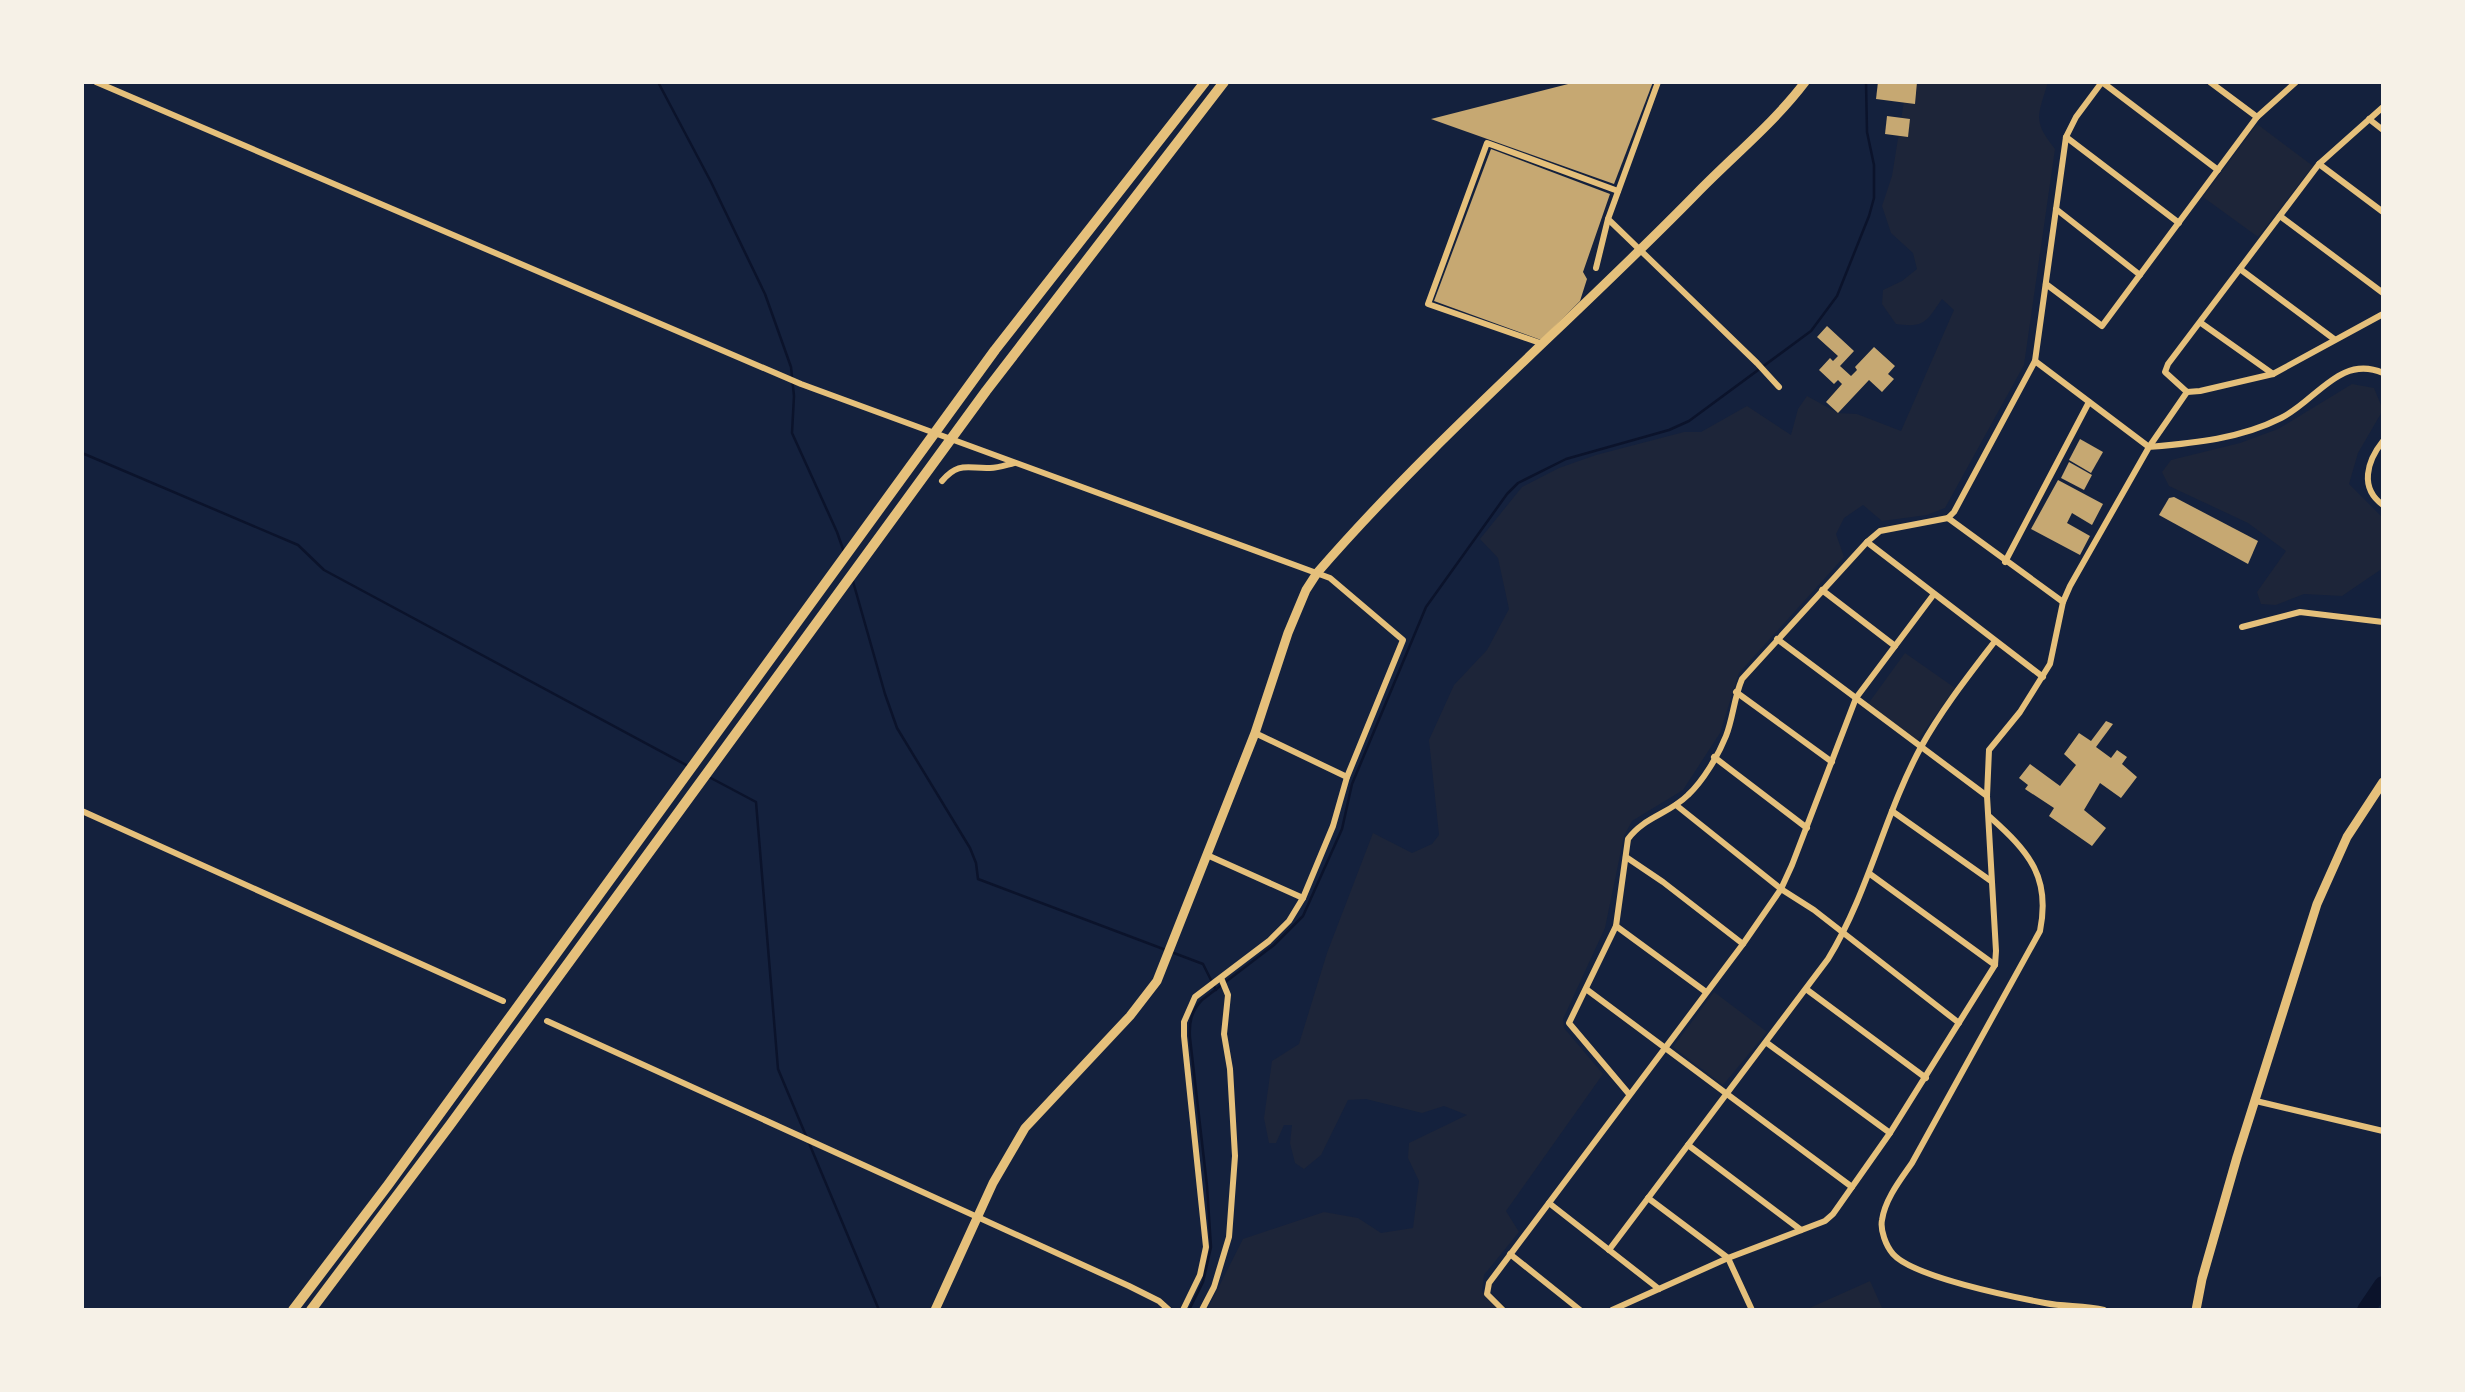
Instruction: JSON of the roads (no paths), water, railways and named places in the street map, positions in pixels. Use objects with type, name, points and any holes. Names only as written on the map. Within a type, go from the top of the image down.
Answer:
[{"type":"highway","points":[[293,1310],[388,1185],[995,350],[1205,82]]},
{"type":"highway","points":[[311,1310],[450,1125],[951,439],[1224,82]]},
{"type":"main road","points":[[935,1310],[993,1183],[1025,1128],[1130,1016],[1157,981],[1255,733],[1289,633],[1306,590],[1317,573],[1426,456],[1640,251],[1768,123],[1805,82]]},
{"type":"main road","points":[[2196,1310],[2215,1231],[2317,904],[2347,837],[2383,782]]},
{"type":"street","points":[[96,82],[801,384],[1330,578],[1402,640],[1347,777],[1334,826],[1303,898],[1289,921],[1269,941],[1195,997],[1184,1022],[1206,1247],[1200,1275],[1183,1310]]},
{"type":"street","points":[[1596,268],[1608,219],[1658,82]]},
{"type":"street","points":[[1629,1094],[1569,1023],[1616,926],[1629,839],[1647,820],[1676,805],[1690,794],[1726,736],[1736,692],[1742,679],[1867,542],[1880,531],[1948,518],[1954,512],[2035,360],[2066,137],[2076,117],[2102,82],[2218,170]]},
{"type":"street","points":[[2210,82],[2257,117]]},
{"type":"street","points":[[2046,284],[2102,326],[2257,117],[2296,82]]},
{"type":"street","points":[[2383,107],[2319,164],[2168,364],[2165,372],[2187,392],[2273,374],[2383,314]]},
{"type":"street","points":[[2369,119],[2383,130]]},
{"type":"street","points":[[2066,137],[2179,223]]},
{"type":"street","points":[[1544,344],[1428,304],[1487,143],[1618,191]]},
{"type":"street","points":[[2319,164],[2383,212]]},
{"type":"street","points":[[2056,209],[2140,275]]},
{"type":"street","points":[[2280,216],[2383,293]]},
{"type":"street","points":[[1608,219],[1758,363],[1779,387]]},
{"type":"street","points":[[2240,269],[2333,339]]},
{"type":"street","points":[[2201,323],[2273,374]]},
{"type":"street","points":[[2035,360],[2149,447],[2224,438],[2267,425],[2292,412],[2346,370],[2370,368],[2383,373]]},
{"type":"street","points":[[1612,1310],[1727,1258],[1825,1221],[1853,1188],[1926,1078],[1995,965],[1987,796],[1989,750],[2020,712],[2043,677],[2050,664],[2063,602],[2118,499],[2149,447],[2187,392]]},
{"type":"street","points":[[2005,562],[2090,402]]},
{"type":"street","points":[[2383,441],[2371,458],[2367,474],[2367,483],[2374,498],[2383,505]]},
{"type":"street","points":[[942,481],[951,472],[965,466],[988,468],[1016,463]]},
{"type":"street","points":[[1948,518],[2063,602]]},
{"type":"street","points":[[1867,542],[2043,677]]},
{"type":"street","points":[[1822,590],[1895,646]]},
{"type":"street","points":[[1503,1310],[1487,1294],[1489,1283],[1743,944],[1781,889],[1856,698],[1934,594]]},
{"type":"street","points":[[2242,627],[2300,612],[2383,622]]},
{"type":"street","points":[[1777,639],[1987,796]]},
{"type":"street","points":[[1609,1250],[1767,1043],[1844,933],[1870,874],[1892,811],[1921,747],[1960,687],[1996,641]]},
{"type":"street","points":[[1736,692],[1832,762]]},
{"type":"street","points":[[1255,733],[1347,777]]},
{"type":"street","points":[[1714,757],[1807,828]]},
{"type":"street","points":[[1676,805],[1781,889],[1814,910],[1959,1023]]},
{"type":"street","points":[[82,811],[503,1000]]},
{"type":"street","points":[[1892,811],[1991,881]]},
{"type":"street","points":[[1990,817],[2011,836],[2034,866],[2044,896],[2040,932],[1898,1184],[1881,1221],[1884,1237],[1893,1254],[1900,1260],[1931,1275],[2045,1303],[2104,1310]]},
{"type":"street","points":[[1207,855],[1303,898]]},
{"type":"street","points":[[1626,857],[1743,944]]},
{"type":"street","points":[[1870,874],[1995,965]]},
{"type":"street","points":[[1616,926],[1706,992]]},
{"type":"street","points":[[1202,1310],[1214,1287],[1229,1237],[1235,1156],[1231,1077],[1224,1034],[1228,995],[1221,978]]},
{"type":"street","points":[[1586,989],[1853,1188]]},
{"type":"street","points":[[1806,989],[1926,1078]]},
{"type":"street","points":[[547,1021],[1159,1301],[1169,1310]]},
{"type":"street","points":[[1767,1043],[1890,1133]]},
{"type":"street","points":[[2256,1101],[2383,1131]]},
{"type":"street","points":[[1688,1145],[1801,1230]]},
{"type":"street","points":[[1648,1198],[1727,1258],[1752,1310]]},
{"type":"street","points":[[1549,1203],[1659,1289]]},
{"type":"street","points":[[1510,1254],[1580,1310]]},
{"type":"waterway","points":[[658,82],[711,182],[765,294],[791,367],[794,396],[792,433],[844,552]]},
{"type":"waterway","points":[[1189,1310],[1203,1282],[1211,1247],[1207,1186],[1190,1038],[1190,1022],[1195,1008],[1274,945],[1303,916],[1342,829],[1352,784],[1426,607],[1507,494],[1518,483],[1566,459],[1669,430],[1689,421],[1811,331],[1837,296],[1874,198],[1874,165],[1867,132],[1866,82]]},
{"type":"waterway","points":[[82,453],[298,545],[324,570],[688,766]]},
{"type":"waterway","points":[[852,578],[897,728],[970,848],[978,879],[1203,964],[1216,990]]},
{"type":"waterway","points":[[709,777],[756,802],[778,1069],[879,1310]]},
{"type":"waterway","points":[[2366,1310],[2383,1285]]}]
